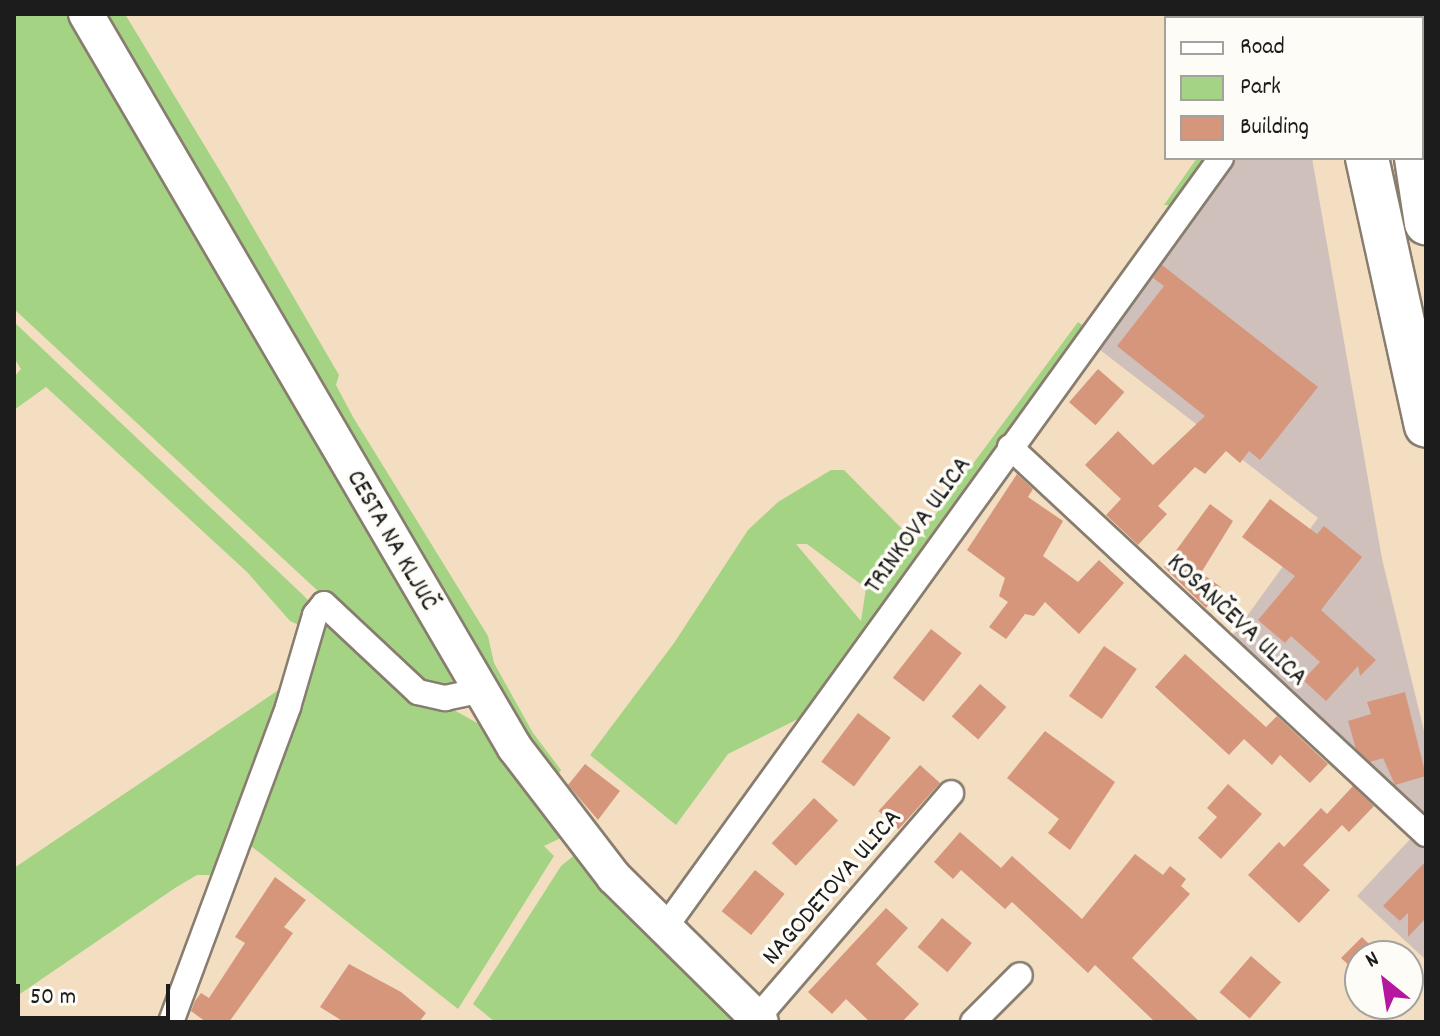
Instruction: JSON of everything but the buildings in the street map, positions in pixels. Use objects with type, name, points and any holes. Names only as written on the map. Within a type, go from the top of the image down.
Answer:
[{"type":"highway","points":[[1367,160],[1426,426]]},
{"type":"highway","points":[[1416,160],[1426,223]]},
{"type":"street","name":"CESTA NA KLJUČ","points":[[86,14],[478,691],[579,835],[664,929],[759,1020]]},
{"type":"street","name":"TRINKOVA ULICA","points":[[664,929],[1220,160]]},
{"type":"street","name":"KOSANČEVA ULICA","points":[[1010,447],[1426,834]]},
{"type":"street","points":[[171,1022],[315,615],[324,604],[418,692],[445,698],[478,691]]},
{"type":"street","name":"NAGODETOVA ULICA","points":[[759,1020],[951,793]]},
{"type":"street","points":[[973,1022],[1020,975]]},
{"type":"shaded area","points":[[1226,160],[1312,160],[1382,559],[1426,739],[1426,829],[1229,641],[1318,518],[1095,346]]},
{"type":"shaded area","points":[[1413,836],[1426,847],[1426,960],[1424,940],[1404,940],[1357,896]]},
{"type":"green space","points":[[14,14],[70,14],[454,674],[456,684],[452,691],[428,687],[361,619],[332,604],[14,309]]},
{"type":"green space","points":[[103,14],[125,14],[229,186],[339,375],[336,385],[353,417],[488,636],[494,663],[533,733],[561,770],[558,775],[549,776]]},
{"type":"green space","points":[[1196,160],[1211,160],[1179,206],[1164,205]]},
{"type":"green space","points":[[14,322],[311,603],[306,620],[299,625],[290,621],[247,572],[46,387],[14,410],[14,377],[21,369],[14,358]]},
{"type":"green space","points":[[1078,322],[1087,328],[808,714],[728,754],[676,825],[590,755],[674,643],[748,530],[778,502],[831,470],[844,470],[915,542]],"holes":[[[796,544],[807,544],[866,588],[861,621]]]},
{"type":"green space","points":[[333,621],[436,708],[454,710],[479,724],[563,837],[544,846],[554,856],[458,1009],[246,842],[321,627]]},
{"type":"green space","points":[[289,683],[217,875],[197,875],[175,888],[14,998],[14,868]]},
{"type":"green space","points":[[577,853],[742,1022],[495,1022],[473,1004],[561,866]]}]
